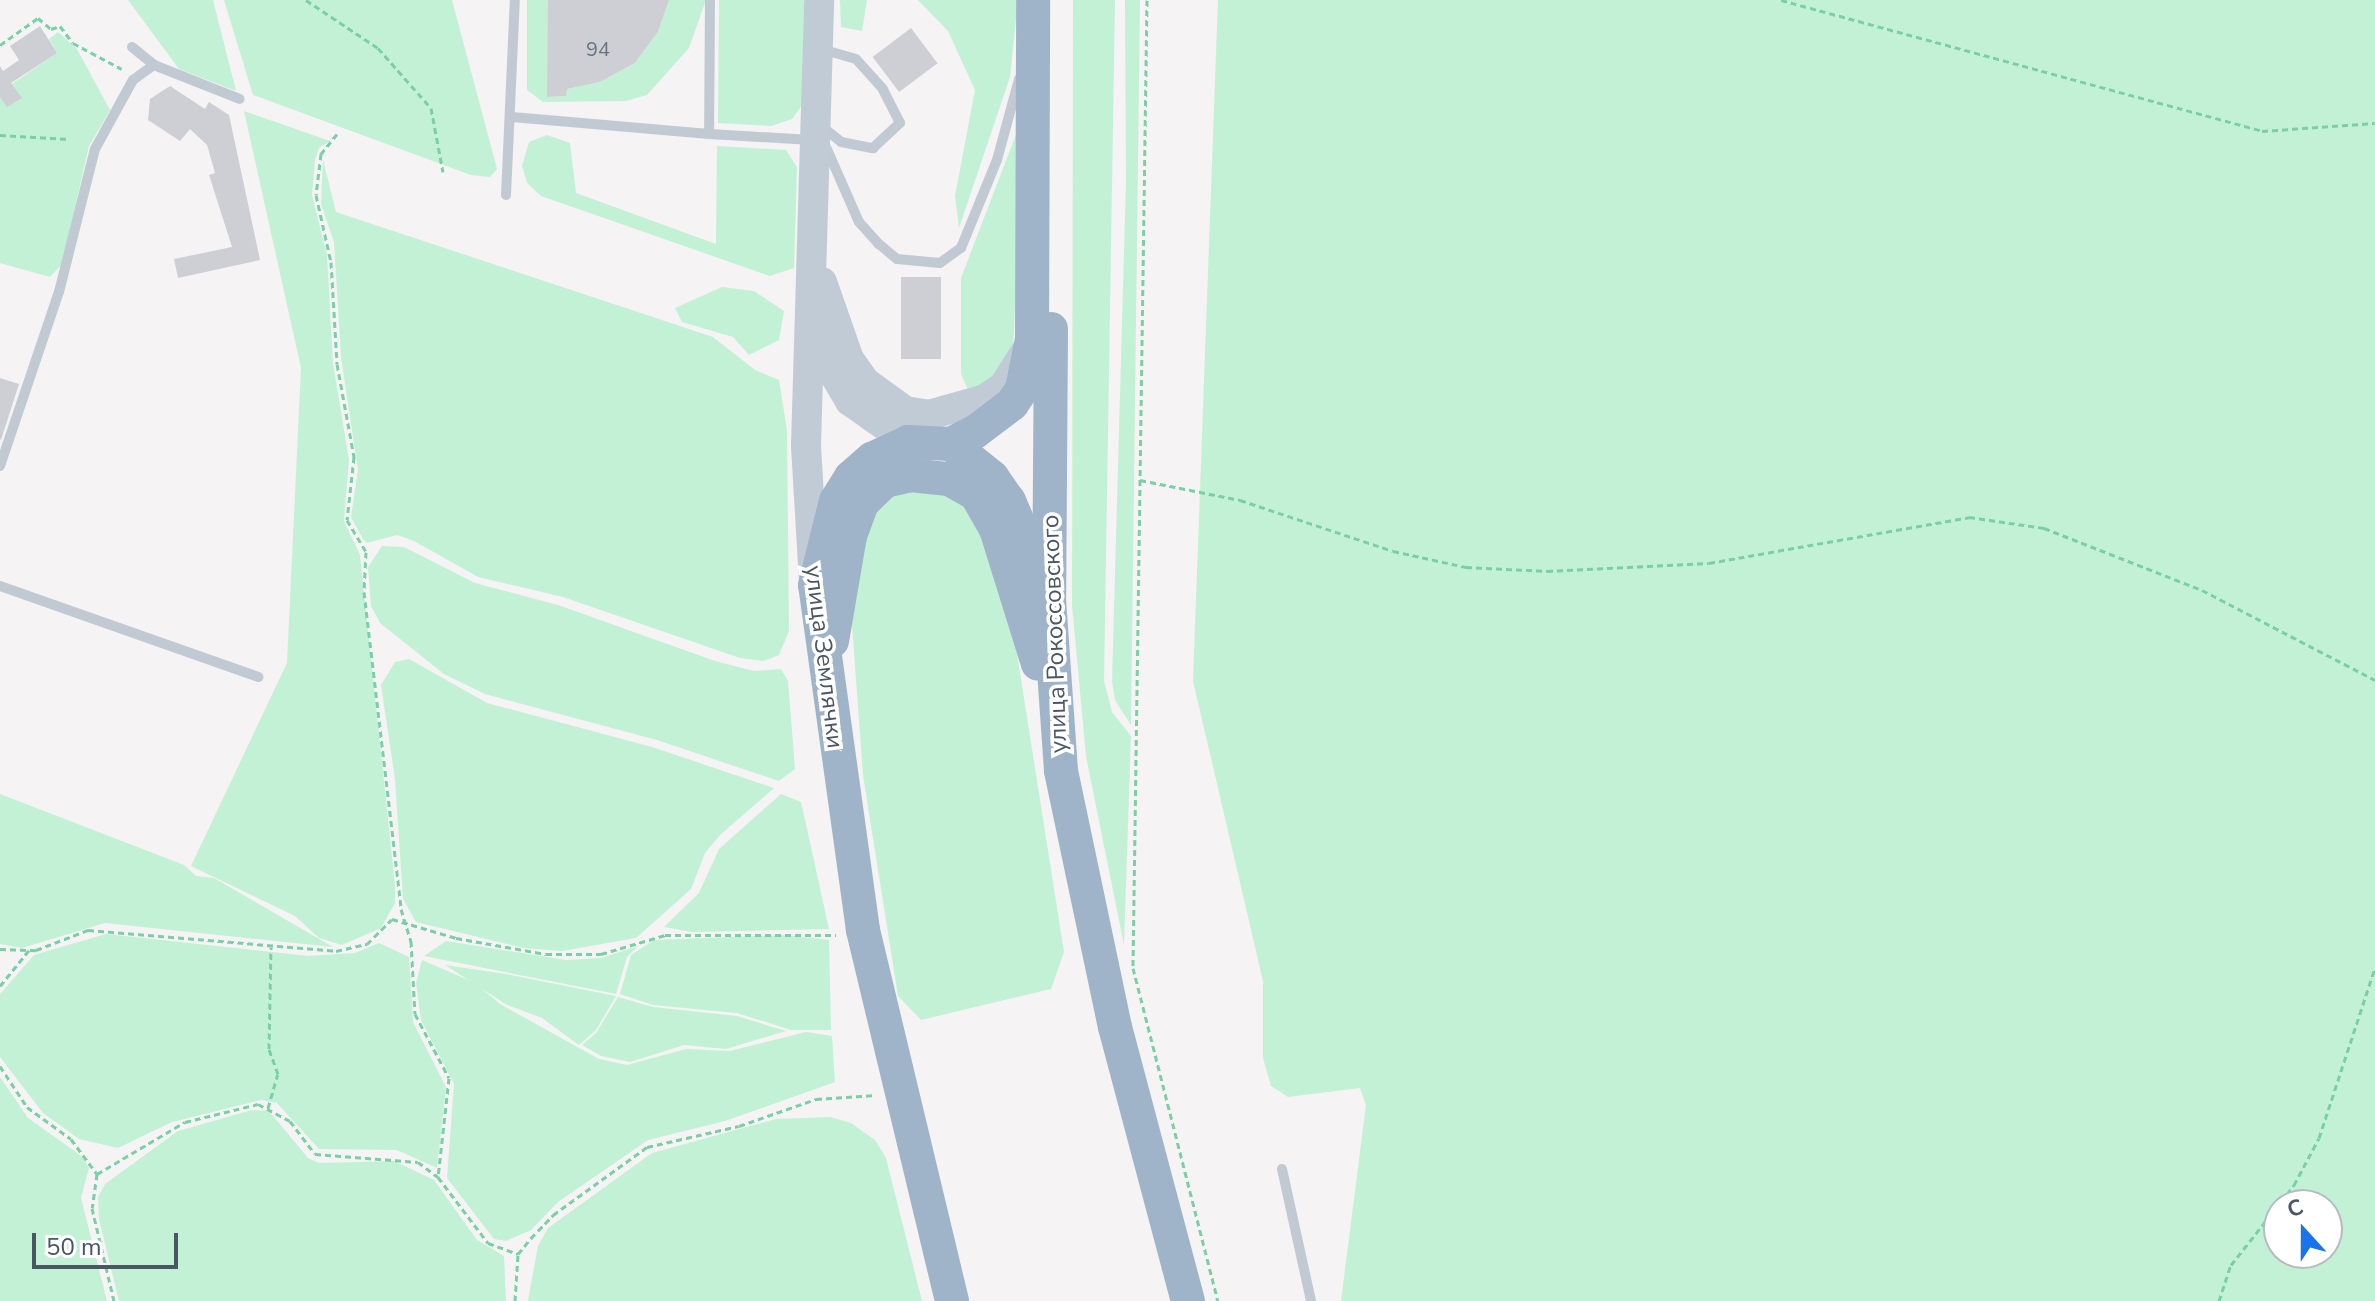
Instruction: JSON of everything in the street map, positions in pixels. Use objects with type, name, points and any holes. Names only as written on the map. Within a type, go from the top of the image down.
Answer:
[{"type":"highway","name":"улица Рокоссовского","points":[[1054,0],[1049,599],[1055,724],[1069,817],[1115,1027],[1194,1300]]},
{"type":"highway","points":[[815,585],[836,501],[872,459],[908,442],[951,444],[1012,404],[1022,389],[1032,339],[1033,14]]},
{"type":"highway","points":[[951,444],[992,477],[1009,501],[1049,599]]},
{"type":"highway","points":[[827,669],[850,536],[862,503],[885,481],[910,475],[949,479],[976,494],[996,529],[1055,724]]},
{"type":"highway","name":"улица Землячки","points":[[815,585],[863,930],[952,1301]]},
{"type":"main road","name":"улица Землячки","points":[[815,585],[806,445],[813,337],[819,0]]},
{"type":"main road","points":[[813,253],[849,359],[865,382],[905,411],[929,415],[985,399],[1004,386],[1032,339]]},
{"type":"main road","points":[[813,337],[850,401],[908,442]]},
{"type":"lane","points":[[506,195],[515,0]]},
{"type":"lane","points":[[709,134],[710,0]]},
{"type":"lane","points":[[818,132],[859,222],[897,259],[940,263],[961,248],[997,160],[1033,14]]},
{"type":"lane","points":[[132,47],[154,65],[240,99]]},
{"type":"lane","points":[[512,117],[709,134],[818,132],[841,142],[873,148],[900,123],[883,89],[856,59],[819,49]]},
{"type":"lane","points":[[0,466],[59,292],[95,149],[133,80],[154,65]]},
{"type":"lane","points":[[0,586],[258,677]]},
{"type":"lane","points":[[1282,1169],[1311,1301]]},
{"type":"path","points":[[306,0],[378,48],[431,108],[443,172]]},
{"type":"path","points":[[1147,0],[1133,968],[1194,1300]]},
{"type":"path","points":[[1781,0],[2262,131],[2375,123]]},
{"type":"path","points":[[0,45],[38,18],[51,29]]},
{"type":"path","points":[[44,32],[60,26],[73,43],[116,63],[133,80]]},
{"type":"path","points":[[337,134],[321,154],[316,195],[331,262],[337,364],[354,457],[347,520],[366,552],[364,592],[401,909],[408,921],[415,1014],[449,1078],[438,1177]]},
{"type":"path","points":[[0,135],[69,139]]},
{"type":"path","points":[[1140,480],[1240,500],[1393,551],[1466,567],[1561,571],[1709,563],[1969,517],[2044,528],[2202,590],[2375,680]]},
{"type":"path","points":[[0,949],[29,950],[88,930],[159,932],[271,947],[336,951],[367,944],[392,919],[408,921],[456,938],[546,954],[601,954],[665,935],[838,935],[863,930]]},
{"type":"path","points":[[268,1108],[278,1074],[269,1049],[271,947]]},
{"type":"path","points":[[0,986],[29,950]]},
{"type":"path","points":[[2219,1301],[2231,1265],[2294,1185],[2319,1138],[2375,968]]},
{"type":"path","points":[[0,1066],[27,1107],[71,1139],[97,1174],[92,1208],[114,1301]]},
{"type":"path","points":[[515,1301],[518,1254],[553,1215],[647,1147],[739,1126],[816,1099],[900,1093]]},
{"type":"path","points":[[97,1174],[185,1122],[258,1104],[290,1121],[315,1154],[331,1158],[394,1156],[418,1162],[438,1177],[488,1243],[518,1254]]},
{"type":"green space","points":[[128,0],[213,0],[236,91],[179,69]]},
{"type":"green space","points":[[224,0],[452,0],[497,169],[490,177],[471,175],[253,95]]},
{"type":"green space","points":[[527,0],[548,0],[548,97],[566,96],[567,89],[600,82],[635,63],[658,32],[669,0],[706,0],[689,48],[647,95],[626,101],[543,102],[527,90]]},
{"type":"green space","points":[[719,0],[804,0],[803,104],[792,119],[771,126],[718,123]]},
{"type":"green space","points":[[840,0],[867,0],[862,31],[841,27]]},
{"type":"green space","points":[[918,0],[1018,0],[1010,77],[959,228],[955,196],[975,90],[948,31]]},
{"type":"green space","points":[[1073,0],[1115,0],[1104,681],[1112,712],[1131,736],[1124,945],[1086,756],[1072,605]]},
{"type":"green space","points":[[1125,0],[1140,0],[1131,725],[1115,700],[1112,681],[1126,181]]},
{"type":"green space","points":[[1218,0],[2375,0],[2375,1301],[1341,1301],[1366,1105],[1360,1088],[1288,1097],[1271,1086],[1263,1058],[1263,981],[1193,681]]},
{"type":"green space","points":[[58,32],[77,49],[110,110],[89,146],[62,264],[50,277],[0,263],[0,86],[6,88],[57,53],[49,39]]},
{"type":"green space","points":[[244,111],[330,141],[319,148],[315,160],[312,195],[327,255],[333,363],[349,460],[344,521],[360,555],[395,885],[395,903],[381,928],[342,945],[319,938],[295,916],[191,866],[287,663],[301,368]]},
{"type":"green space","points":[[1025,111],[1013,349],[998,381],[968,390],[961,374],[961,278]]},
{"type":"green space","points":[[547,135],[570,143],[576,193],[716,244],[717,146],[786,150],[797,167],[794,268],[770,276],[541,196],[527,183],[522,166],[529,142]]},
{"type":"green space","points":[[323,160],[336,212],[713,337],[755,370],[779,380],[787,430],[789,631],[779,655],[764,661],[740,658],[563,597],[478,577],[414,541],[397,535],[367,543],[363,539],[351,517],[358,470],[341,357],[334,242],[321,204]]},
{"type":"green space","points":[[722,287],[754,291],[784,311],[779,340],[749,355],[733,337],[682,322],[675,308]]},
{"type":"green space","points":[[937,489],[972,508],[1009,603],[1064,952],[1051,989],[921,1020],[898,996],[863,775],[851,611],[872,512],[895,491]]},
{"type":"green space","points":[[382,546],[404,547],[475,583],[558,605],[715,661],[754,671],[781,669],[788,681],[795,769],[779,781],[657,740],[485,694],[444,674],[380,623],[371,606],[368,567]]},
{"type":"green space","points":[[409,659],[487,703],[652,747],[774,788],[720,835],[705,853],[691,889],[636,938],[562,951],[523,948],[416,922],[403,899],[395,779],[381,685],[395,662]]},
{"type":"green space","points":[[0,794],[184,865],[196,876],[214,878],[333,947],[105,923],[22,948],[0,944]]},
{"type":"green space","points":[[781,794],[801,802],[829,929],[692,932],[664,927],[699,893],[719,849]]},
{"type":"green space","points":[[106,934],[308,956],[355,953],[379,943],[409,957],[413,1022],[446,1087],[437,1168],[397,1150],[319,1149],[277,1103],[261,1100],[172,1122],[118,1148],[79,1139],[43,1113],[0,1057],[0,994],[34,955]]},
{"type":"green space","points":[[785,935],[829,940],[831,1030],[791,1030],[737,1013],[653,1005],[620,994],[631,955],[654,940]]},
{"type":"green space","points":[[446,941],[566,960],[601,958],[638,946],[627,957],[616,994],[424,956]]},
{"type":"green space","points":[[422,960],[475,983],[500,1004],[599,1059],[627,1065],[686,1049],[730,1051],[806,1032],[832,1036],[835,1082],[725,1121],[648,1140],[558,1202],[531,1230],[506,1241],[494,1239],[447,1178],[454,1084],[421,1020],[416,983]]},
{"type":"green space","points":[[445,965],[616,996],[596,1030],[579,1045],[542,1018],[507,1005]]},
{"type":"green space","points":[[618,997],[653,1007],[737,1016],[786,1031],[726,1049],[684,1045],[630,1062],[601,1056],[582,1045],[596,1033]]},
{"type":"green space","points":[[0,1077],[28,1118],[83,1157],[89,1168],[81,1198],[107,1301],[0,1301]]},
{"type":"green space","points":[[252,1110],[269,1111],[308,1158],[319,1163],[394,1161],[434,1180],[477,1240],[504,1256],[506,1301],[119,1301],[99,1219],[98,1197],[105,1184],[178,1131]]},
{"type":"green space","points":[[830,1117],[851,1123],[875,1140],[886,1158],[922,1301],[528,1301],[538,1246],[548,1228],[652,1153],[776,1119]]},
{"type":"building","points":[[548,0],[669,0],[658,32],[635,63],[600,82],[567,89],[566,96],[547,97]]},
{"type":"building","points":[[40,26],[57,53],[11,83],[22,98],[7,107],[0,97],[0,66],[3,71],[19,60],[10,46]]},
{"type":"building","points":[[911,28],[937,63],[899,92],[873,57]]},
{"type":"building","points":[[170,86],[205,109],[209,102],[229,115],[260,260],[178,278],[174,259],[232,247],[209,175],[215,173],[207,145],[190,129],[180,141],[148,120],[150,99]]},
{"type":"building","points":[[901,277],[941,277],[941,359],[901,359]]},
{"type":"building","points":[[0,378],[19,384],[1,440],[0,439]]}]
